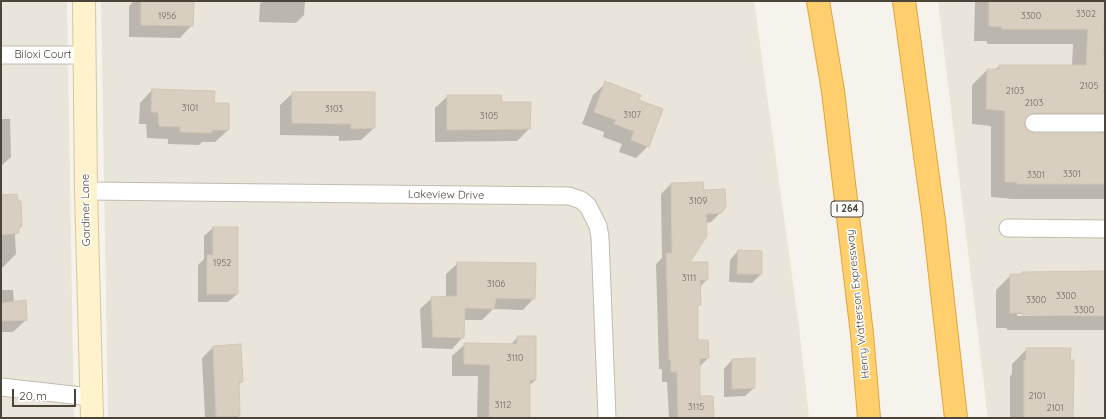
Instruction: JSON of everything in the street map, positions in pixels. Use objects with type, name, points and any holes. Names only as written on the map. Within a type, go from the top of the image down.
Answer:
[{"type":"highway","name":"Henry Watterson Expressway","points":[[818,1],[834,99],[862,334],[869,418]]},
{"type":"highway","points":[[904,1],[934,221],[956,418]]},
{"type":"main road","name":"Gardiner Lane","points":[[84,1],[86,191],[91,408]]},
{"type":"street","name":"Biloxi Court","points":[[1,55],[84,55]]},
{"type":"street","points":[[1034,123],[1105,123]]},
{"type":"street","name":"Lakeview Drive","points":[[86,191],[569,196],[581,200],[588,206],[600,237],[607,418]]},
{"type":"street","points":[[1008,228],[1105,229]]},
{"type":"street","points":[[1,387],[91,408]]},
{"type":"shaded area","points":[[1,1],[67,1],[74,418],[1,418]]},
{"type":"shaded area","points":[[101,1],[754,1],[799,326],[809,418],[108,418]]},
{"type":"shaded area","points":[[938,1],[1105,1],[1105,418],[988,418]]},
{"type":"building","points":[[141,1],[194,1],[193,26],[141,25]]},
{"type":"building","points":[[989,1],[1105,1],[1103,64],[1105,64],[1105,113],[1034,113],[1029,115],[1024,123],[1026,128],[1034,133],[1105,133],[1105,184],[1017,184],[1017,182],[1005,182],[1005,111],[986,109],[987,69],[999,69],[999,65],[1086,65],[1088,29],[1002,29],[1002,27],[989,26]]},
{"type":"building","points":[[605,81],[641,95],[639,100],[663,109],[649,147],[631,140],[634,131],[614,124],[616,120],[594,112]]},
{"type":"building","points":[[152,89],[215,91],[214,103],[229,103],[229,130],[212,130],[212,133],[180,132],[180,127],[159,126],[158,112],[151,112]]},
{"type":"building","points":[[292,92],[375,92],[375,128],[351,129],[351,124],[292,123]]},
{"type":"building","points":[[447,95],[502,95],[501,102],[531,102],[530,129],[447,130]]},
{"type":"building","points":[[703,182],[704,190],[725,189],[726,206],[722,213],[706,214],[707,236],[690,262],[708,262],[708,280],[700,280],[701,305],[698,305],[698,340],[708,340],[709,358],[700,359],[700,396],[713,396],[714,418],[678,418],[677,372],[671,372],[671,360],[669,360],[666,253],[672,253],[671,183]]},
{"type":"building","points":[[17,194],[18,201],[21,201],[22,226],[19,226],[19,233],[1,235],[1,195]]},
{"type":"building","points":[[213,227],[238,227],[238,294],[207,294],[207,255],[213,255]]},
{"type":"building","points":[[738,250],[762,251],[762,274],[737,274]]},
{"type":"building","points":[[457,262],[536,263],[535,299],[496,298],[494,309],[465,308],[464,338],[433,337],[431,297],[457,296]]},
{"type":"building","points":[[1105,271],[1105,316],[1022,315],[1022,313],[1010,313],[1010,274],[1022,274],[1022,272]]},
{"type":"building","points":[[26,300],[27,320],[1,321],[1,303]]},
{"type":"building","points":[[517,336],[536,336],[536,380],[530,380],[530,418],[489,418],[490,365],[464,364],[464,343],[517,344]]},
{"type":"building","points":[[241,344],[243,382],[239,382],[240,416],[216,417],[213,346]]},
{"type":"building","points":[[1026,348],[1071,348],[1070,360],[1074,360],[1073,418],[1024,418],[1024,360],[1026,360]]},
{"type":"building","points":[[755,358],[755,388],[732,389],[732,359]]}]
